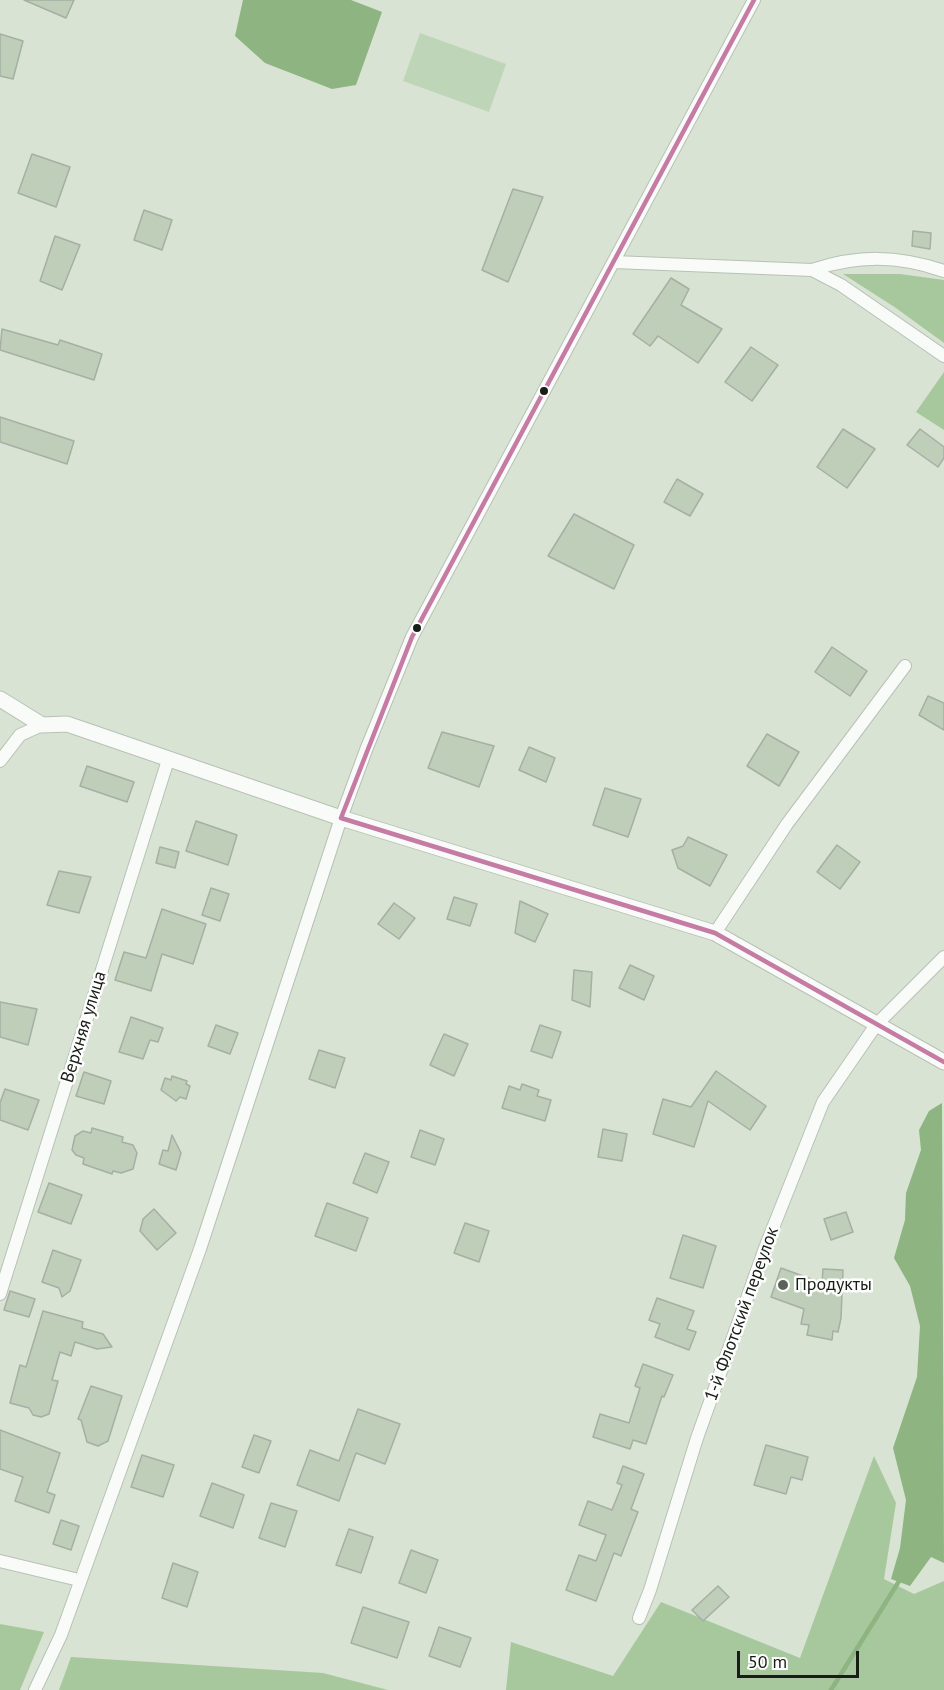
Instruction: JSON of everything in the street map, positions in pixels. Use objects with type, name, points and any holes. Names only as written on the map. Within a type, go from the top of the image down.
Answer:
[{"type":"street","points":[[34,1690],[61,1635],[200,1249],[342,818],[366,750],[412,637],[754,0]]},
{"type":"street","points":[[614,262],[812,270],[847,259],[872,257],[944,271]]},
{"type":"street","points":[[812,270],[841,285],[944,356]]},
{"type":"street","points":[[715,933],[787,824],[905,666]]},
{"type":"street","points":[[0,699],[42,725]]},
{"type":"street","points":[[0,761],[20,735],[42,725],[67,724],[342,818],[715,933],[944,1062]]},
{"type":"street","name":"Верхняя улица","points":[[0,1294],[168,760]]},
{"type":"street","name":"1-й Флотский переулок","points":[[639,1618],[650,1590],[701,1427],[765,1248],[823,1102],[876,1025],[944,957]]},
{"type":"street","points":[[0,1561],[79,1580]]},
{"type":"shaded area","points":[[243,0],[351,0],[382,12],[356,85],[332,89],[265,63],[235,36]]},
{"type":"shaded area","points":[[420,33],[506,64],[489,112],[403,81]]},
{"type":"shaded area","points":[[843,274],[900,274],[944,280],[944,343],[896,308]]},
{"type":"shaded area","points":[[944,372],[944,430],[916,412]]},
{"type":"shaded area","points":[[942,1103],[944,1563],[931,1557],[910,1586],[891,1579],[900,1548],[906,1500],[893,1448],[917,1377],[920,1326],[910,1286],[894,1258],[905,1220],[906,1193],[921,1150],[919,1130],[929,1111]]},
{"type":"shaded area","points":[[874,1456],[896,1503],[884,1579],[914,1594],[944,1581],[944,1690],[506,1690],[511,1642],[613,1676],[661,1602],[800,1658]]},
{"type":"shaded area","points":[[0,1624],[44,1632],[20,1690],[0,1690]]},
{"type":"shaded area","points":[[71,1657],[323,1673],[388,1690],[59,1690]]},
{"type":"building","points":[[24,0],[74,0],[66,18]]},
{"type":"building","points":[[0,34],[23,41],[13,79],[0,76]]},
{"type":"building","points":[[32,154],[70,167],[56,207],[18,193]]},
{"type":"building","points":[[513,189],[543,197],[508,282],[482,270]]},
{"type":"building","points":[[144,210],[172,220],[162,250],[134,240]]},
{"type":"building","points":[[913,231],[931,233],[930,249],[912,246]]},
{"type":"building","points":[[55,236],[80,245],[62,290],[40,281]]},
{"type":"building","points":[[671,278],[689,289],[681,305],[722,329],[698,363],[658,336],[650,346],[633,334]]},
{"type":"building","points":[[2,329],[58,345],[60,340],[102,354],[94,380],[0,350]]},
{"type":"building","points":[[751,347],[778,365],[752,401],[725,382]]},
{"type":"building","points":[[0,417],[74,441],[67,464],[0,442]]},
{"type":"building","points":[[843,429],[875,449],[847,488],[817,467]]},
{"type":"building","points":[[920,429],[944,447],[944,458],[938,467],[907,445]]},
{"type":"building","points":[[677,479],[703,494],[690,516],[664,502]]},
{"type":"building","points":[[574,514],[634,545],[614,589],[548,556]]},
{"type":"building","points":[[832,647],[867,671],[850,696],[815,672]]},
{"type":"building","points":[[928,696],[944,703],[944,730],[919,715]]},
{"type":"building","points":[[442,732],[494,746],[479,787],[428,768]]},
{"type":"building","points":[[767,734],[799,752],[779,786],[747,766]]},
{"type":"building","points":[[529,747],[555,758],[546,782],[519,770]]},
{"type":"building","points":[[87,766],[134,782],[127,802],[80,786]]},
{"type":"building","points":[[605,788],[641,799],[628,837],[593,825]]},
{"type":"building","points":[[196,821],[237,835],[228,865],[186,851]]},
{"type":"building","points":[[688,837],[727,855],[710,886],[678,868],[672,850],[683,846]]},
{"type":"building","points":[[837,845],[860,862],[840,889],[817,872]]},
{"type":"building","points":[[160,847],[179,852],[175,868],[156,863]]},
{"type":"building","points":[[59,871],[91,877],[79,913],[47,905]]},
{"type":"building","points":[[211,888],[229,894],[220,921],[202,915]]},
{"type":"building","points":[[454,897],[477,904],[470,926],[447,919]]},
{"type":"building","points":[[520,901],[548,914],[535,942],[515,933]]},
{"type":"building","points":[[394,903],[415,918],[399,939],[378,924]]},
{"type":"building","points":[[162,909],[206,924],[193,964],[162,954],[151,991],[115,980],[124,952],[146,958]]},
{"type":"building","points":[[630,965],[654,976],[644,1000],[619,988]]},
{"type":"building","points":[[574,970],[592,972],[590,1007],[572,1000]]},
{"type":"building","points":[[0,1002],[37,1009],[28,1045],[0,1037]]},
{"type":"building","points":[[131,1017],[163,1028],[158,1042],[150,1040],[143,1059],[119,1052]]},
{"type":"building","points":[[216,1025],[238,1033],[230,1054],[208,1046]]},
{"type":"building","points":[[540,1025],[561,1032],[552,1058],[531,1051]]},
{"type":"building","points":[[444,1034],[468,1044],[454,1076],[430,1065]]},
{"type":"building","points":[[319,1050],[345,1058],[335,1088],[309,1079]]},
{"type":"building","points":[[716,1071],[766,1106],[750,1130],[708,1101],[694,1147],[653,1134],[663,1099],[691,1107]]},
{"type":"building","points":[[84,1072],[111,1081],[104,1104],[76,1096]]},
{"type":"building","points":[[172,1076],[187,1081],[186,1084],[190,1086],[186,1099],[180,1097],[176,1101],[161,1090],[165,1078],[171,1080]]},
{"type":"building","points":[[522,1084],[539,1090],[537,1096],[551,1100],[545,1121],[502,1108],[509,1086],[520,1090]]},
{"type":"building","points":[[5,1089],[39,1100],[28,1130],[0,1120],[0,1103]]},
{"type":"building","points":[[92,1128],[123,1137],[122,1142],[133,1145],[137,1153],[133,1169],[121,1173],[113,1171],[112,1174],[83,1164],[84,1158],[76,1155],[72,1150],[75,1136],[83,1131],[91,1133]]},
{"type":"building","points":[[603,1129],[627,1134],[622,1161],[598,1157]]},
{"type":"building","points":[[420,1130],[444,1139],[435,1165],[411,1157]]},
{"type":"building","points":[[172,1135],[181,1153],[176,1170],[159,1164],[163,1150],[168,1151]]},
{"type":"building","points":[[365,1153],[389,1162],[377,1193],[353,1183]]},
{"type":"building","points":[[49,1183],[82,1195],[71,1224],[38,1212]]},
{"type":"building","points":[[327,1203],[368,1218],[356,1251],[315,1236]]},
{"type":"building","points":[[154,1209],[176,1233],[157,1250],[140,1231],[143,1219]]},
{"type":"building","points":[[846,1212],[853,1232],[831,1240],[824,1219]]},
{"type":"building","points":[[465,1223],[489,1231],[479,1262],[454,1253]]},
{"type":"building","points":[[683,1235],[716,1246],[703,1288],[670,1278]]},
{"type":"building","points":[[53,1250],[81,1260],[70,1291],[62,1297],[59,1288],[42,1282]]},
{"type":"building","points":[[781,1268],[822,1283],[823,1269],[843,1270],[841,1318],[838,1332],[833,1331],[832,1340],[807,1335],[809,1325],[801,1324],[804,1309],[771,1297]]},
{"type":"building","points":[[10,1291],[35,1299],[29,1317],[4,1310]]},
{"type":"building","points":[[657,1298],[694,1311],[687,1329],[696,1332],[689,1350],[655,1337],[660,1324],[649,1320]]},
{"type":"building","points":[[43,1311],[83,1322],[82,1328],[103,1334],[112,1347],[97,1349],[75,1342],[71,1356],[60,1352],[52,1380],[58,1381],[49,1414],[41,1417],[33,1415],[29,1408],[10,1403],[20,1365],[26,1367]]},
{"type":"building","points":[[643,1364],[673,1375],[664,1397],[662,1396],[646,1444],[633,1440],[630,1449],[593,1437],[600,1414],[629,1423],[640,1388],[635,1386]]},
{"type":"building","points":[[91,1386],[122,1396],[108,1441],[98,1446],[87,1442],[81,1420],[78,1419]]},
{"type":"building","points":[[358,1409],[400,1424],[385,1464],[356,1453],[339,1501],[297,1485],[310,1450],[339,1461]]},
{"type":"building","points":[[0,1430],[60,1453],[47,1492],[55,1495],[49,1513],[15,1501],[23,1477],[0,1469]]},
{"type":"building","points":[[254,1435],[271,1441],[259,1473],[242,1467]]},
{"type":"building","points":[[766,1445],[808,1457],[802,1480],[791,1477],[786,1494],[754,1485]]},
{"type":"building","points":[[142,1455],[174,1465],[163,1497],[131,1487]]},
{"type":"building","points":[[623,1466],[644,1474],[631,1509],[638,1512],[621,1556],[614,1553],[596,1601],[566,1590],[579,1555],[596,1561],[606,1535],[579,1525],[588,1501],[612,1510],[622,1485],[617,1483]]},
{"type":"building","points":[[212,1483],[244,1495],[233,1528],[200,1516]]},
{"type":"building","points":[[271,1503],[297,1511],[285,1547],[259,1538]]},
{"type":"building","points":[[61,1520],[79,1526],[71,1550],[53,1544]]},
{"type":"building","points":[[349,1529],[373,1537],[361,1573],[336,1565]]},
{"type":"building","points":[[411,1550],[438,1560],[426,1593],[399,1583]]},
{"type":"building","points":[[173,1563],[198,1572],[187,1607],[162,1598]]},
{"type":"building","points":[[718,1586],[729,1597],[703,1621],[692,1610]]},
{"type":"building","points":[[363,1607],[409,1622],[397,1658],[351,1643]]},
{"type":"building","points":[[439,1627],[471,1638],[460,1667],[429,1656]]},
{"type":"waterway","points":[[831,1690],[901,1578]]},
{"type":"transit line","points":[[341,818],[412,637],[754,0]]},
{"type":"transit line","points":[[341,818],[715,933],[944,1062]]},
{"type":"place","name":"Продукты","points":[[783,1285]]}]
